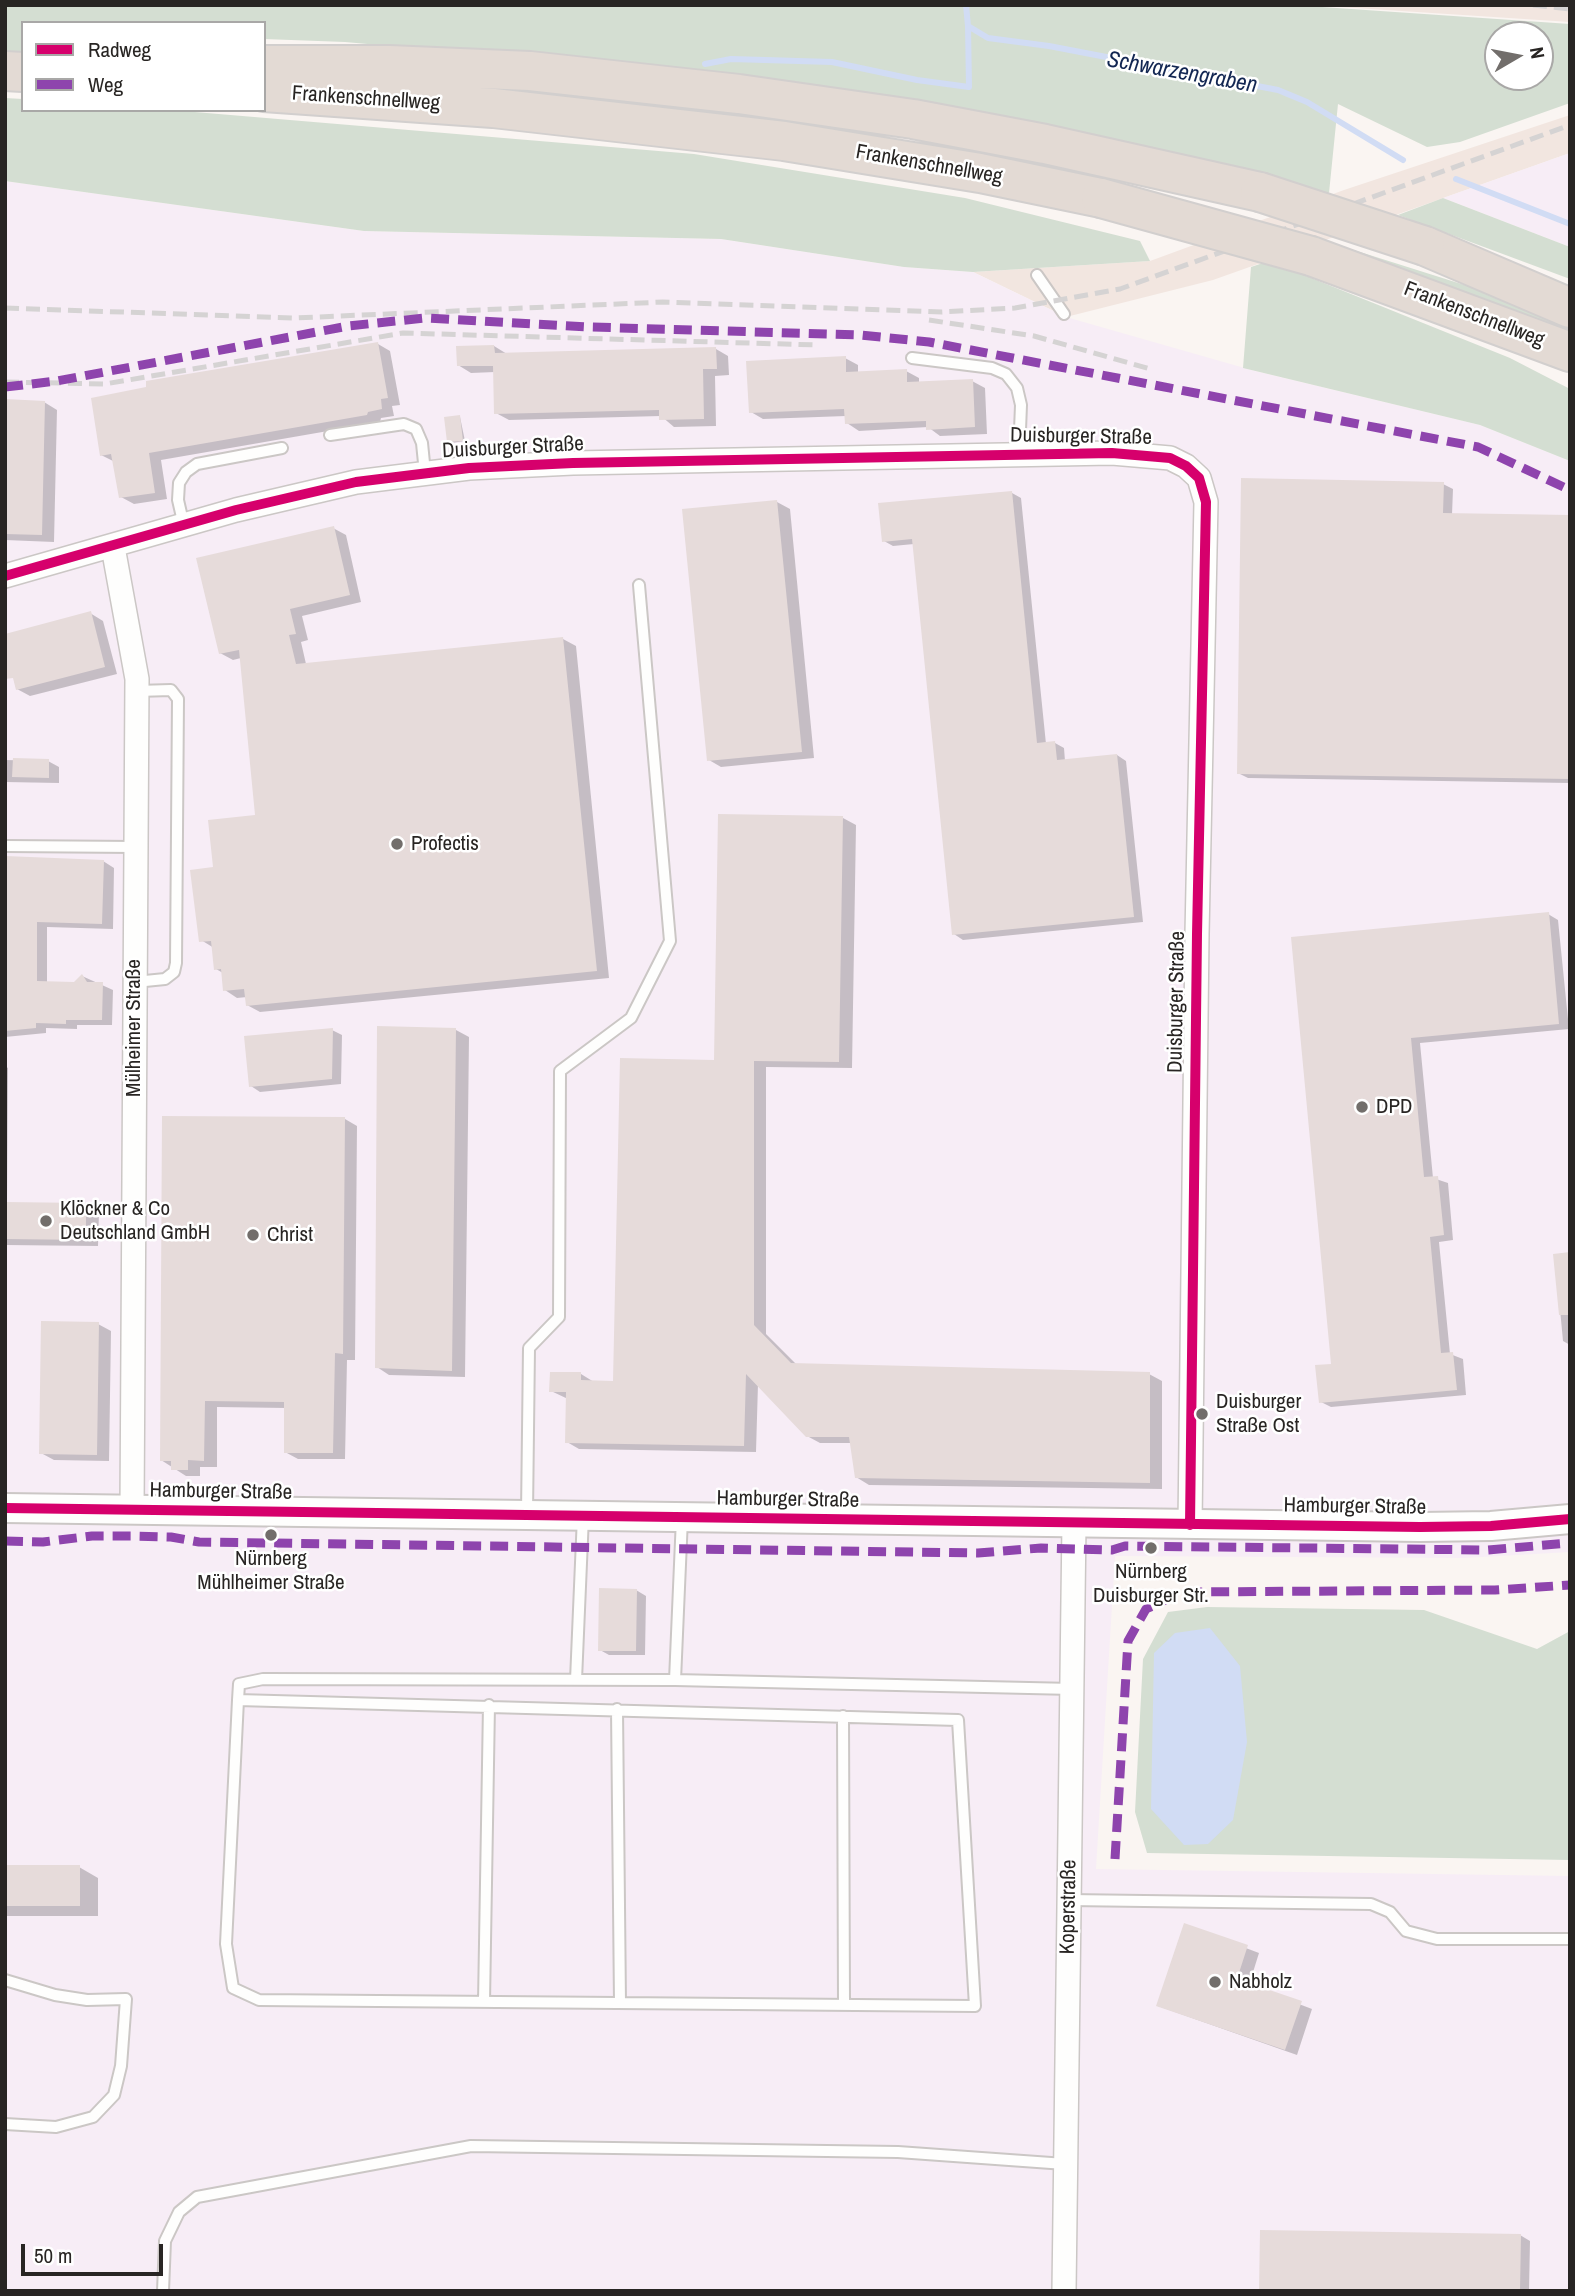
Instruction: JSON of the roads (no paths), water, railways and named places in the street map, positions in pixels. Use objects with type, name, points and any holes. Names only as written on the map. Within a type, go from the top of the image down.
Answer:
[{"type":"highway","name":"Frankenschnellweg","points":[[266,65],[389,65],[530,71],[739,94],[913,119],[1216,181],[1319,209],[1442,252],[1570,308]]},
{"type":"highway","name":"Frankenschnellweg","points":[[266,92],[493,108],[771,139],[932,164],[1101,198],[1311,256],[1568,352]]},
{"type":"highway","points":[[1442,252],[1512,270],[1570,290]]},
{"type":"street","name":"Duisburger Straße","points":[[5,576],[356,482],[425,473],[573,463],[1112,453],[1170,458],[1186,466],[1199,478],[1206,502],[1197,921],[1190,1525]]},
{"type":"street","name":"Mülheimer Straße","points":[[113,547],[136,691],[132,1510]]},
{"type":"street","name":"Hamburger Straße","points":[[5,1508],[1454,1527],[1570,1519]]},
{"type":"street","name":"Koperstraße","points":[[1064,2291],[1074,1523]]},
{"type":"lane","points":[[1037,275],[1064,314]]},
{"type":"lane","points":[[912,358],[992,368],[1006,374],[1017,388],[1021,405],[1019,455]]},
{"type":"lane","points":[[330,435],[404,424],[416,429],[422,443],[425,473]]},
{"type":"lane","points":[[184,526],[179,483],[186,472],[197,464],[282,448]]},
{"type":"lane","points":[[527,1516],[529,1348],[559,1317],[560,1071],[631,1018],[670,941],[639,585]]},
{"type":"lane","points":[[134,982],[165,979],[174,972],[176,963],[178,699],[171,690],[136,691]]},
{"type":"lane","points":[[5,846],[135,847]]},
{"type":"lane","points":[[576,1680],[583,1516]]},
{"type":"lane","points":[[675,1680],[682,1517]]},
{"type":"lane","points":[[238,1700],[958,1720],[975,2006],[259,2000],[233,1988],[226,1944],[238,1700],[239,1684],[262,1679],[675,1680],[1073,1689]]},
{"type":"lane","points":[[484,2002],[489,1705]]},
{"type":"lane","points":[[617,1709],[620,2003]]},
{"type":"lane","points":[[844,1716],[844,2005]]},
{"type":"lane","points":[[1069,1900],[1371,1904],[1390,1912],[1406,1931],[1437,1939],[1570,1939]]},
{"type":"lane","points":[[5,1980],[65,1997],[126,1999],[121,2066],[114,2095],[93,2117],[56,2127],[5,2124]]},
{"type":"lane","points":[[163,2291],[165,2241],[179,2211],[197,2197],[471,2146],[898,2152],[1065,2164]]},
{"type":"water","points":[[1210,1628],[1240,1666],[1247,1742],[1233,1820],[1208,1844],[1184,1845],[1151,1809],[1154,1653],[1175,1633]]},
{"type":"waterway","name":"Schwarzengraben","points":[[966,5],[968,26],[988,38],[1049,46],[1278,90],[1307,102],[1403,160]]},
{"type":"waterway","points":[[705,64],[731,59],[832,62],[917,80],[969,87],[968,26]]},
{"type":"waterway","name":"Schwarzengraben","points":[[1456,179],[1570,224]]},
{"type":"railway","points":[[1533,5],[1570,9]]},
{"type":"railway","points":[[5,308],[294,318],[663,302],[942,312],[1015,308],[1120,289],[1570,125]]},
{"type":"railway","points":[[929,320],[1034,336],[1154,370]]},
{"type":"railway","points":[[5,382],[105,384],[403,333],[817,345]]},
{"type":"place","name":"Profectis","points":[[397,844]]},
{"type":"place","name":"DPD","points":[[1362,1107]]},
{"type":"place","name":"Klöckner & Co Deutschland GmbH","points":[[46,1221]]},
{"type":"place","name":"Christ","points":[[253,1235]]},
{"type":"place","name":"Duisburger Straße Ost","points":[[1202,1414]]},
{"type":"place","name":"Nürnberg Mühlheimer Straße","points":[[271,1535]]},
{"type":"place","name":"Nürnberg Duisburger Str.","points":[[1151,1548]]},
{"type":"place","name":"Nabholz","points":[[1215,1982]]}]
